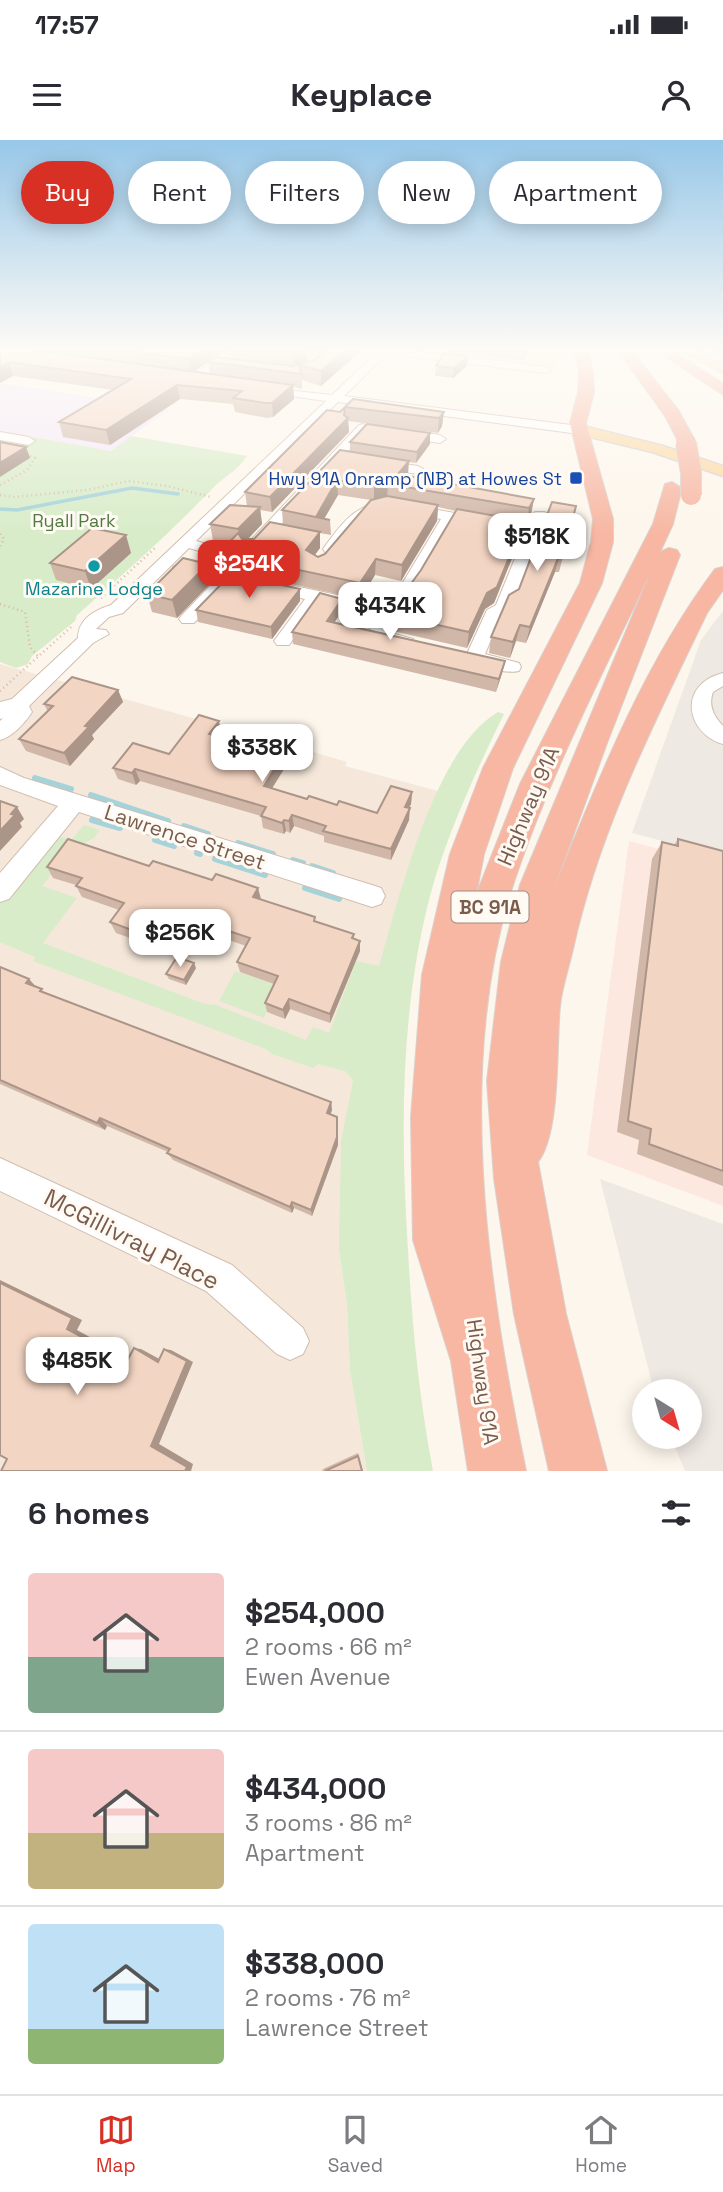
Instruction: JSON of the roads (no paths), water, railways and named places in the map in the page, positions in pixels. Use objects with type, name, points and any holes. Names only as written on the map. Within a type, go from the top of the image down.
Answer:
[{"type":"highway","points":[[477,1361],[437,1240],[433,1117],[441,975],[467,854],[498,768],[591,583],[602,542],[603,519],[580,435],[583,410]]},
{"type":"highway","name":"Highway 91A","points":[[656,410],[676,436]]},
{"type":"highway","name":"Highway 91A","points":[[497,1471],[477,1361],[460,1189],[463,1044],[475,961],[497,881],[534,785],[691,473],[676,436],[673,415],[669,410]]},
{"type":"highway","name":"Highway 91A","points":[[578,1471],[540,1314],[517,1178],[508,1081],[520,962],[537,885],[682,525],[681,491]]},
{"type":"highway","points":[[517,1178],[535,1091],[541,1004],[565,905],[620,764],[695,612],[723,574]]},
{"type":"main road","points":[[580,435],[657,449],[723,471]]},
{"type":"main road","points":[[580,435],[723,483]]},
{"type":"street","points":[[0,733],[22,712],[9,708],[83,631],[104,632],[112,625],[120,617],[117,609],[321,410]]},
{"type":"street","points":[[409,410],[580,435]]},
{"type":"street","points":[[250,549],[273,523],[350,459],[370,429],[440,439]]},
{"type":"street","points":[[0,436],[29,441]]},
{"type":"street","points":[[350,459],[418,470]]},
{"type":"street","points":[[318,565],[363,509],[374,505],[533,531]]},
{"type":"street","points":[[513,667],[468,656],[500,607],[540,515]]},
{"type":"street","points":[[374,623],[391,611],[450,516]]},
{"type":"street","points":[[253,518],[264,524],[273,523]]},
{"type":"street","points":[[273,523],[278,532],[289,534]]},
{"type":"street","points":[[312,538],[335,543]]},
{"type":"street","points":[[186,543],[219,552]]},
{"type":"street","points":[[164,564],[350,603],[374,623],[385,638],[423,646]]},
{"type":"street","points":[[188,619],[228,578]]},
{"type":"street","points":[[283,640],[316,596]]},
{"type":"street","points":[[723,678],[710,684],[704,691],[701,713],[706,724],[723,737]]},
{"type":"street","name":"Lawrence Street","points":[[0,775],[16,784],[372,896]]},
{"type":"street","points":[[0,891],[74,802]]},
{"type":"street","name":"McGillivray Place","points":[[0,1174],[219,1278],[290,1341]]},
{"type":"waterway","points":[[0,509],[17,510],[132,488],[178,494]]},
{"type":"waterway","points":[[35,778],[71,789]]},
{"type":"waterway","points":[[91,795],[168,821]]},
{"type":"waterway","points":[[92,820],[120,828]]},
{"type":"waterway","points":[[184,826],[208,834]]},
{"type":"waterway","points":[[155,840],[174,846]]},
{"type":"waterway","points":[[238,843],[273,854]]},
{"type":"waterway","points":[[215,859],[265,875]]},
{"type":"waterway","points":[[293,860],[303,863]]},
{"type":"waterway","points":[[312,866],[333,873]]},
{"type":"waterway","points":[[305,888],[339,899]]},
{"type":"place","name":"Hwy 91A Onramp (NB) at Howes St","points":[[576,478]]},
{"type":"place","name":"Mazarine Lodge","points":[[94,566]]},
{"type":"park label","name":"Ryall Park","points":[[74,520]]}]
